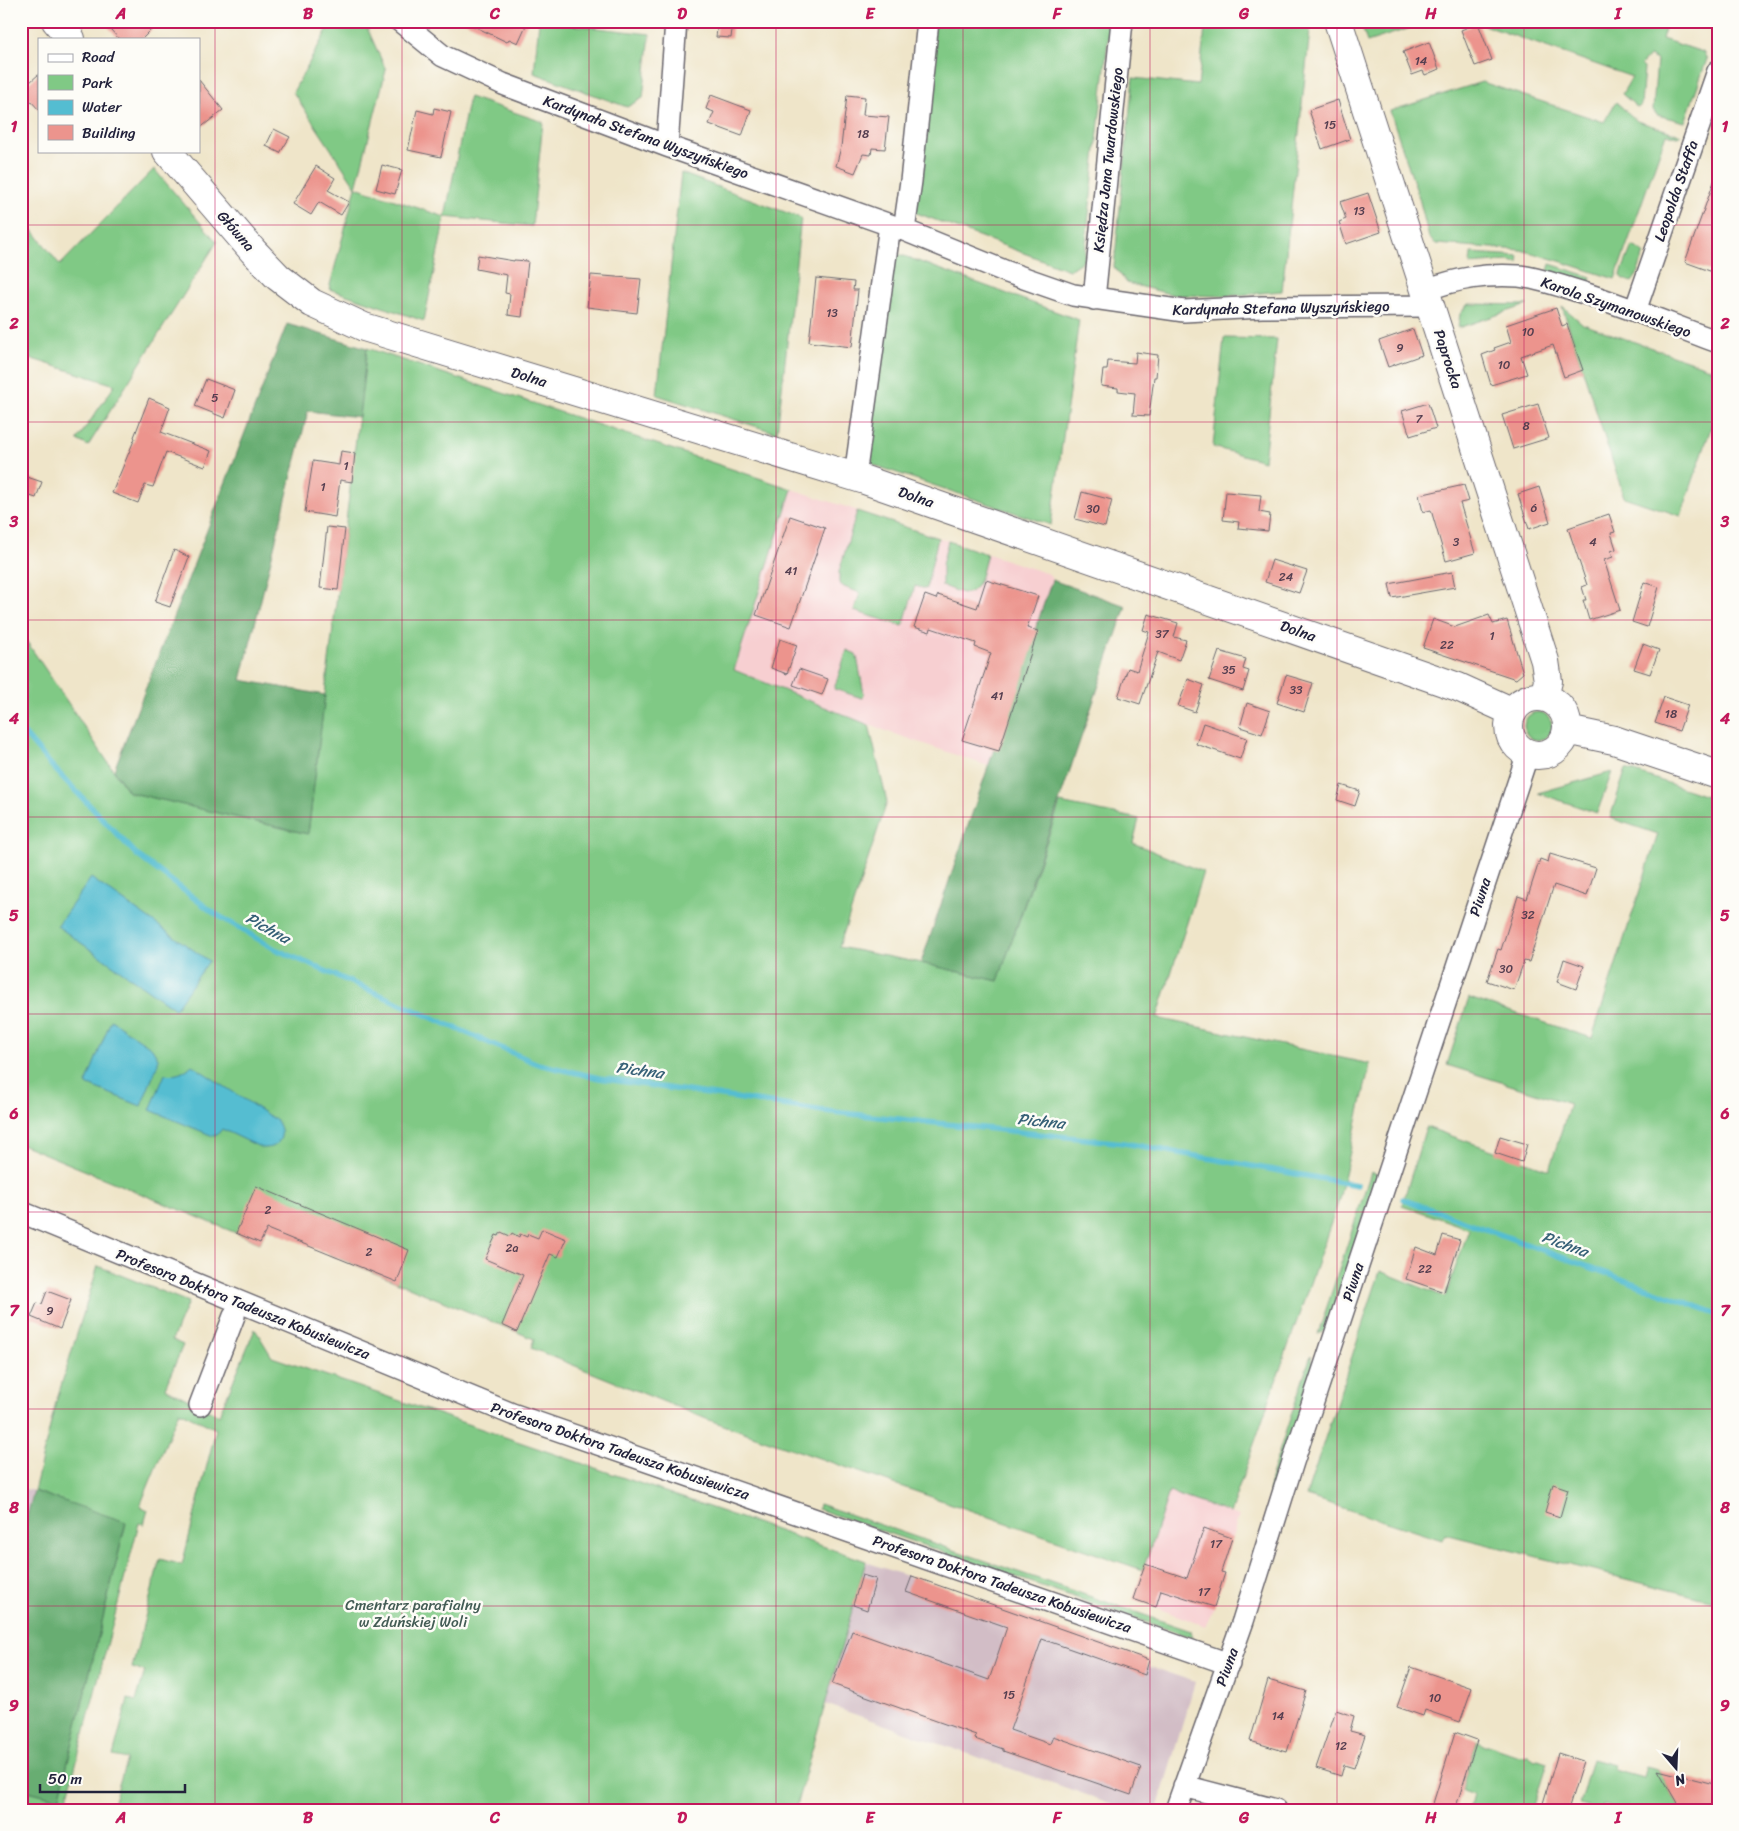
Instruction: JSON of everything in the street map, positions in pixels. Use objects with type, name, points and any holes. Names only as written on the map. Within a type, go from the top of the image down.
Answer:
[{"type":"street","points":[[56,21],[70,38]]},
{"type":"street","name":"Kardynała Stefana Wyszyńskiego","points":[[400,21],[443,56],[502,84],[667,146],[897,228],[1007,272],[1073,295],[1184,311],[1428,298]]},
{"type":"street","points":[[667,146],[676,21]]},
{"type":"street","points":[[855,476],[897,228],[910,181],[928,21]]},
{"type":"street","name":"Księdza Jana Twardowskiego","points":[[1094,299],[1122,21]]},
{"type":"street","name":"Paprocka","points":[[1338,21],[1545,661],[1548,681],[1544,698]]},
{"type":"street","name":"Leopolda Staffa","points":[[1635,311],[1712,105],[1718,71]]},
{"type":"street","name":"Główna","points":[[168,152],[253,251],[278,277],[312,303]]},
{"type":"street","name":"Karola Szymanowskiego","points":[[1428,298],[1450,280],[1520,276],[1538,279],[1589,294],[1718,342]]},
{"type":"street","name":"Dolna","points":[[312,303],[364,327],[855,476],[1458,687],[1513,712]]},
{"type":"street","points":[[1544,698],[1551,700],[1566,715],[1567,730],[1565,738],[1554,751],[1545,755],[1528,753],[1519,748],[1513,740],[1510,731],[1510,721],[1513,712],[1526,700],[1544,698]]},
{"type":"street","points":[[1567,730],[1614,740],[1718,775]]},
{"type":"street","name":"Piwna","points":[[1176,1810],[1229,1664],[1293,1462],[1528,753]]},
{"type":"street","name":"Profesora Doktora Tadeusza Kobusiewicza","points":[[21,1212],[512,1414],[1229,1664]]},
{"type":"street","points":[[200,1405],[234,1316]]},
{"type":"street","points":[[1184,1786],[1276,1810]]},
{"type":"shaded area","points":[[792,489],[1049,574],[1052,580],[988,766],[869,725],[733,670]]},
{"type":"shaded area","points":[[21,1488],[34,1491],[21,1538]]},
{"type":"shaded area","points":[[1169,1491],[1239,1516],[1221,1571],[1225,1573],[1214,1607],[1205,1626],[1133,1599]]},
{"type":"shaded area","points":[[866,1562],[1149,1660],[1148,1666],[1195,1682],[1157,1810],[1130,1810],[825,1704]]},
{"type":"green space","points":[[332,21],[364,21],[386,70],[356,187],[293,92]]},
{"type":"green space","points":[[539,21],[554,21],[554,23],[650,34],[643,98],[627,107],[534,73]]},
{"type":"green space","points":[[935,21],[1110,21],[1084,260],[1069,270],[914,212]]},
{"type":"green space","points":[[1206,21],[1311,21],[1282,291],[1228,296],[1174,295],[1127,283],[1114,267],[1133,78],[1198,85]]},
{"type":"green space","points":[[1360,21],[1432,21],[1367,42]]},
{"type":"green space","points":[[1472,21],[1621,21],[1633,25],[1636,21],[1667,21],[1662,39],[1703,52],[1707,59],[1685,122],[1657,115],[1653,110],[1657,60],[1649,56],[1641,65],[1644,68],[1641,105],[1638,108],[1622,94],[1632,77]]},
{"type":"green space","points":[[1482,82],[1604,122],[1616,102],[1637,121],[1681,135],[1678,137],[1666,134],[1615,279],[1521,250],[1436,244],[1429,238],[1419,198],[1390,111]]},
{"type":"green space","points":[[469,97],[543,122],[532,226],[445,217]]},
{"type":"green space","points":[[154,169],[217,242],[88,446],[77,440],[115,385],[26,357],[21,382],[21,215],[60,265]]},
{"type":"green space","points":[[681,173],[801,218],[777,433],[657,395]]},
{"type":"green space","points":[[356,187],[445,217],[424,321],[329,289]]},
{"type":"green space","points":[[1632,246],[1644,253],[1637,275],[1632,282],[1620,276]]},
{"type":"green space","points":[[893,252],[1079,320],[1051,525],[865,462]]},
{"type":"green space","points":[[1471,253],[1519,256],[1518,263],[1509,261],[1470,264]]},
{"type":"green space","points":[[1550,264],[1591,277],[1589,284],[1548,271]]},
{"type":"green space","points":[[1468,304],[1527,305],[1458,328],[1460,314]]},
{"type":"green space","points":[[1562,306],[1583,324],[1718,371],[1718,413],[1716,413],[1681,516],[1624,497]]},
{"type":"green space","points":[[287,324],[367,348],[359,417],[308,411],[241,680],[325,695],[308,834],[128,792],[114,770]]},
{"type":"green space","points":[[1224,338],[1277,339],[1264,461],[1213,447]]},
{"type":"green space","points":[[367,348],[792,489],[734,670],[869,725],[887,802],[839,947],[921,963],[998,981],[1060,803],[1139,819],[1133,843],[1203,872],[1157,1018],[1370,1064],[1339,1200],[1230,1513],[1169,1492],[1143,1570],[709,1420],[531,1348],[534,1339],[329,1254],[339,1231],[277,1205],[260,1243],[21,1144],[21,633],[128,792],[308,834]]},
{"type":"green space","points":[[857,511],[938,538],[926,589],[915,586],[903,626],[854,611],[860,593],[839,583],[839,572]]},
{"type":"green space","points":[[948,541],[987,554],[978,584],[970,592],[962,593],[942,586],[942,565]]},
{"type":"green space","points":[[1052,580],[1126,606],[998,981],[921,963]]},
{"type":"green space","points":[[847,650],[856,654],[857,657],[864,694],[862,698],[834,689]]},
{"type":"green space","points":[[1538,712],[1548,716],[1552,726],[1548,736],[1538,740],[1528,736],[1524,726],[1528,716]]},
{"type":"green space","points":[[1626,769],[1718,800],[1718,1602],[1445,1534],[1442,1540],[1306,1496],[1380,1271],[1445,1297],[1469,1229],[1402,1205],[1426,1127],[1549,1170],[1570,1104],[1447,1065],[1469,998],[1592,1038],[1658,834],[1610,818]]},
{"type":"green space","points":[[1612,772],[1597,813],[1538,793]]},
{"type":"green space","points":[[1371,1172],[1378,1174],[1328,1326],[1318,1334]]},
{"type":"green space","name":"Cmentarz parafialny w Zduńskiej Woli","points":[[98,1266],[188,1302],[172,1340],[183,1345],[165,1388],[219,1415],[255,1329],[272,1357],[866,1561],[795,1810],[111,1810],[127,1759],[113,1756],[128,1699],[136,1701],[145,1671],[132,1668],[160,1559],[182,1565],[216,1429],[179,1411],[140,1506],[148,1510],[144,1524],[139,1523],[64,1810],[41,1810],[21,1804],[21,1789],[59,1799],[126,1523],[34,1491],[56,1402]]},
{"type":"green space","points":[[1311,1355],[1315,1367],[1269,1505],[1270,1479]]},
{"type":"green space","points":[[34,1491],[126,1522],[59,1799],[21,1789],[21,1538]]},
{"type":"green space","points":[[819,1504],[1191,1631],[1193,1638],[818,1509]]},
{"type":"green space","points":[[1477,1740],[1484,1746],[1490,1746],[1519,1756],[1528,1755],[1535,1760],[1547,1762],[1532,1810],[1469,1810],[1473,1795],[1462,1791]]},
{"type":"green space","points":[[1592,1759],[1614,1765],[1614,1770],[1643,1778],[1646,1767],[1658,1770],[1681,1810],[1621,1810],[1603,1804],[1602,1810],[1579,1805]]},
{"type":"water","points":[[91,878],[209,961],[175,1009],[57,926]]},
{"type":"water","points":[[111,1020],[152,1048],[158,1058],[158,1064],[141,1106],[86,1084]]},
{"type":"water","points":[[192,1065],[277,1121],[280,1126],[281,1136],[277,1144],[268,1148],[262,1148],[222,1129],[217,1135],[213,1136],[150,1110],[165,1074],[173,1075],[180,1073]]},
{"type":"building","points":[[103,21],[145,21],[152,29],[143,38],[118,38]]},
{"type":"building","points":[[463,21],[528,21],[518,43],[509,39],[507,42]]},
{"type":"building","points":[[718,21],[733,21],[731,38],[716,37]]},
{"type":"building","points":[[1478,23],[1492,60],[1475,66],[1461,30]]},
{"type":"building","points":[[1429,42],[1439,69],[1425,75],[1423,71],[1412,75],[1403,52]]},
{"type":"building","points":[[38,75],[38,109],[21,90]]},
{"type":"building","points":[[200,81],[223,110],[200,128]]},
{"type":"building","points":[[711,95],[751,110],[742,136],[709,124],[714,112],[706,109]]},
{"type":"building","points":[[847,95],[865,97],[863,115],[889,117],[885,149],[872,148],[871,155],[863,154],[855,173],[836,166],[841,147]]},
{"type":"building","points":[[1338,100],[1350,139],[1322,149],[1309,110]]},
{"type":"building","points":[[434,108],[451,112],[441,157],[408,150],[417,110],[433,114]]},
{"type":"building","points":[[274,129],[290,137],[280,153],[266,146]]},
{"type":"building","points":[[382,165],[402,170],[395,194],[376,189]]},
{"type":"building","points":[[316,166],[335,178],[328,190],[349,202],[341,215],[319,202],[311,215],[293,204]]},
{"type":"building","points":[[1716,176],[1718,176],[1718,274],[1685,262]]},
{"type":"building","points":[[1368,193],[1381,232],[1346,244],[1339,222],[1346,219],[1340,202]]},
{"type":"building","points":[[478,255],[514,261],[528,261],[522,317],[508,315],[510,294],[505,293],[507,275],[476,269]]},
{"type":"building","points":[[591,275],[641,279],[637,313],[587,307]]},
{"type":"building","points":[[816,278],[854,282],[853,290],[858,290],[852,347],[809,342]]},
{"type":"building","points":[[1556,308],[1562,326],[1567,324],[1583,370],[1564,377],[1553,345],[1521,356],[1527,374],[1491,385],[1482,355],[1511,342],[1506,325]]},
{"type":"building","points":[[1413,329],[1422,355],[1388,367],[1379,341]]},
{"type":"building","points":[[1136,352],[1158,355],[1149,416],[1133,415],[1135,393],[1101,386],[1103,370],[1107,370],[1108,361],[1135,363]]},
{"type":"building","points":[[206,379],[235,390],[225,418],[195,406]]},
{"type":"building","points":[[149,398],[170,407],[161,432],[211,451],[205,467],[166,452],[153,487],[145,485],[138,503],[112,493]]},
{"type":"building","points":[[1428,403],[1436,428],[1410,436],[1402,411]]},
{"type":"building","points":[[1538,404],[1549,438],[1513,449],[1502,415]]},
{"type":"building","points":[[341,451],[355,453],[352,482],[340,480],[335,517],[305,512],[313,461],[339,465]]},
{"type":"building","points":[[21,475],[42,482],[36,498],[21,493]]},
{"type":"building","points":[[1464,485],[1469,501],[1460,503],[1475,553],[1446,561],[1431,510],[1423,512],[1419,495]]},
{"type":"building","points":[[1539,487],[1550,522],[1529,529],[1518,494]]},
{"type":"building","points":[[1082,492],[1112,500],[1105,527],[1075,519]]},
{"type":"building","points":[[1226,492],[1261,495],[1259,512],[1270,514],[1268,531],[1238,528],[1239,522],[1223,520]]},
{"type":"building","points":[[1609,514],[1615,532],[1611,533],[1616,549],[1611,551],[1613,557],[1604,560],[1620,610],[1589,620],[1583,600],[1586,600],[1582,587],[1587,585],[1568,528]]},
{"type":"building","points":[[790,516],[825,528],[791,627],[756,615]]},
{"type":"building","points":[[327,527],[345,529],[338,590],[320,588]]},
{"type":"building","points":[[174,550],[189,557],[170,607],[155,602]]},
{"type":"building","points":[[1272,560],[1307,571],[1299,593],[1265,582]]},
{"type":"building","points":[[1452,572],[1455,587],[1392,598],[1389,584]]},
{"type":"building","points":[[986,580],[1038,596],[1027,628],[1038,631],[999,751],[962,740],[991,653],[975,647],[976,643],[931,628],[930,632],[914,627],[925,595],[936,599],[938,595],[977,608]]},
{"type":"building","points":[[1644,582],[1659,587],[1647,627],[1632,622]]},
{"type":"building","points":[[1148,614],[1178,623],[1174,637],[1186,640],[1179,660],[1158,652],[1140,704],[1118,697],[1128,668],[1137,671],[1149,632],[1143,630]]},
{"type":"building","points":[[1489,615],[1493,624],[1507,620],[1523,673],[1516,679],[1423,648],[1433,619],[1455,627]]},
{"type":"building","points":[[780,639],[797,645],[787,674],[771,668]]},
{"type":"building","points":[[1643,644],[1659,650],[1650,674],[1634,669]]},
{"type":"building","points":[[1219,651],[1246,659],[1243,669],[1249,671],[1243,691],[1209,680]]},
{"type":"building","points":[[799,669],[828,679],[822,695],[793,685]]},
{"type":"building","points":[[1286,675],[1313,683],[1304,712],[1277,703]]},
{"type":"building","points":[[1188,679],[1204,685],[1195,712],[1178,706]]},
{"type":"building","points":[[1664,697],[1688,705],[1679,731],[1655,723]]},
{"type":"building","points":[[1247,703],[1270,711],[1262,734],[1240,727]]},
{"type":"building","points":[[1203,723],[1247,738],[1240,759],[1196,744]]},
{"type":"building","points":[[1341,785],[1360,791],[1355,806],[1337,800]]},
{"type":"building","points":[[1550,854],[1596,868],[1587,896],[1554,885],[1529,962],[1524,961],[1514,990],[1487,981],[1498,949],[1501,950],[1518,896],[1527,899],[1540,859],[1548,862]]},
{"type":"building","points":[[1564,959],[1584,966],[1576,989],[1557,982]]},
{"type":"building","points":[[1500,1136],[1527,1144],[1522,1162],[1495,1153]]},
{"type":"building","points":[[256,1186],[409,1250],[397,1282],[267,1229],[260,1243],[236,1233]]},
{"type":"building","points":[[542,1229],[566,1239],[558,1257],[550,1254],[517,1332],[502,1325],[523,1275],[485,1259],[496,1235],[499,1236],[501,1232],[510,1236],[512,1233],[519,1237],[520,1234],[527,1237],[528,1234],[538,1238]]},
{"type":"building","points":[[1443,1235],[1460,1240],[1444,1292],[1406,1279],[1416,1247],[1437,1255]]},
{"type":"building","points":[[47,1291],[71,1300],[60,1329],[31,1317],[37,1303],[42,1304]]},
{"type":"building","points":[[1553,1484],[1568,1489],[1560,1517],[1545,1512]]},
{"type":"building","points":[[1204,1528],[1232,1538],[1221,1572],[1225,1573],[1214,1607],[1161,1590],[1156,1607],[1133,1599],[1145,1564],[1187,1578]]},
{"type":"building","points":[[862,1575],[876,1579],[867,1610],[853,1605]]},
{"type":"building","points":[[912,1576],[1149,1660],[1145,1675],[1042,1639],[1010,1730],[1050,1744],[1053,1736],[1141,1767],[1131,1795],[1003,1751],[1003,1749],[975,1739],[976,1735],[832,1684],[852,1631],[989,1680],[1007,1627],[906,1592]]},
{"type":"building","points":[[1411,1667],[1472,1688],[1460,1722],[1425,1710],[1423,1716],[1397,1707]]},
{"type":"building","points":[[1268,1680],[1306,1691],[1287,1752],[1250,1741]]},
{"type":"building","points":[[1336,1710],[1354,1716],[1350,1731],[1365,1735],[1354,1768],[1344,1765],[1341,1776],[1316,1768]]},
{"type":"building","points":[[1455,1732],[1477,1740],[1455,1810],[1431,1810]]},
{"type":"building","points":[[1558,1753],[1583,1761],[1568,1810],[1541,1810]]},
{"type":"building","points":[[1658,1770],[1718,1785],[1718,1810],[1681,1810]]},
{"type":"waterway","name":"Pichna","points":[[21,730],[51,765],[137,855],[214,913],[275,949],[538,1064],[599,1078],[824,1111],[1124,1143],[1357,1185]]},
{"type":"waterway","name":"Pichna","points":[[1403,1199],[1718,1314]]}]
